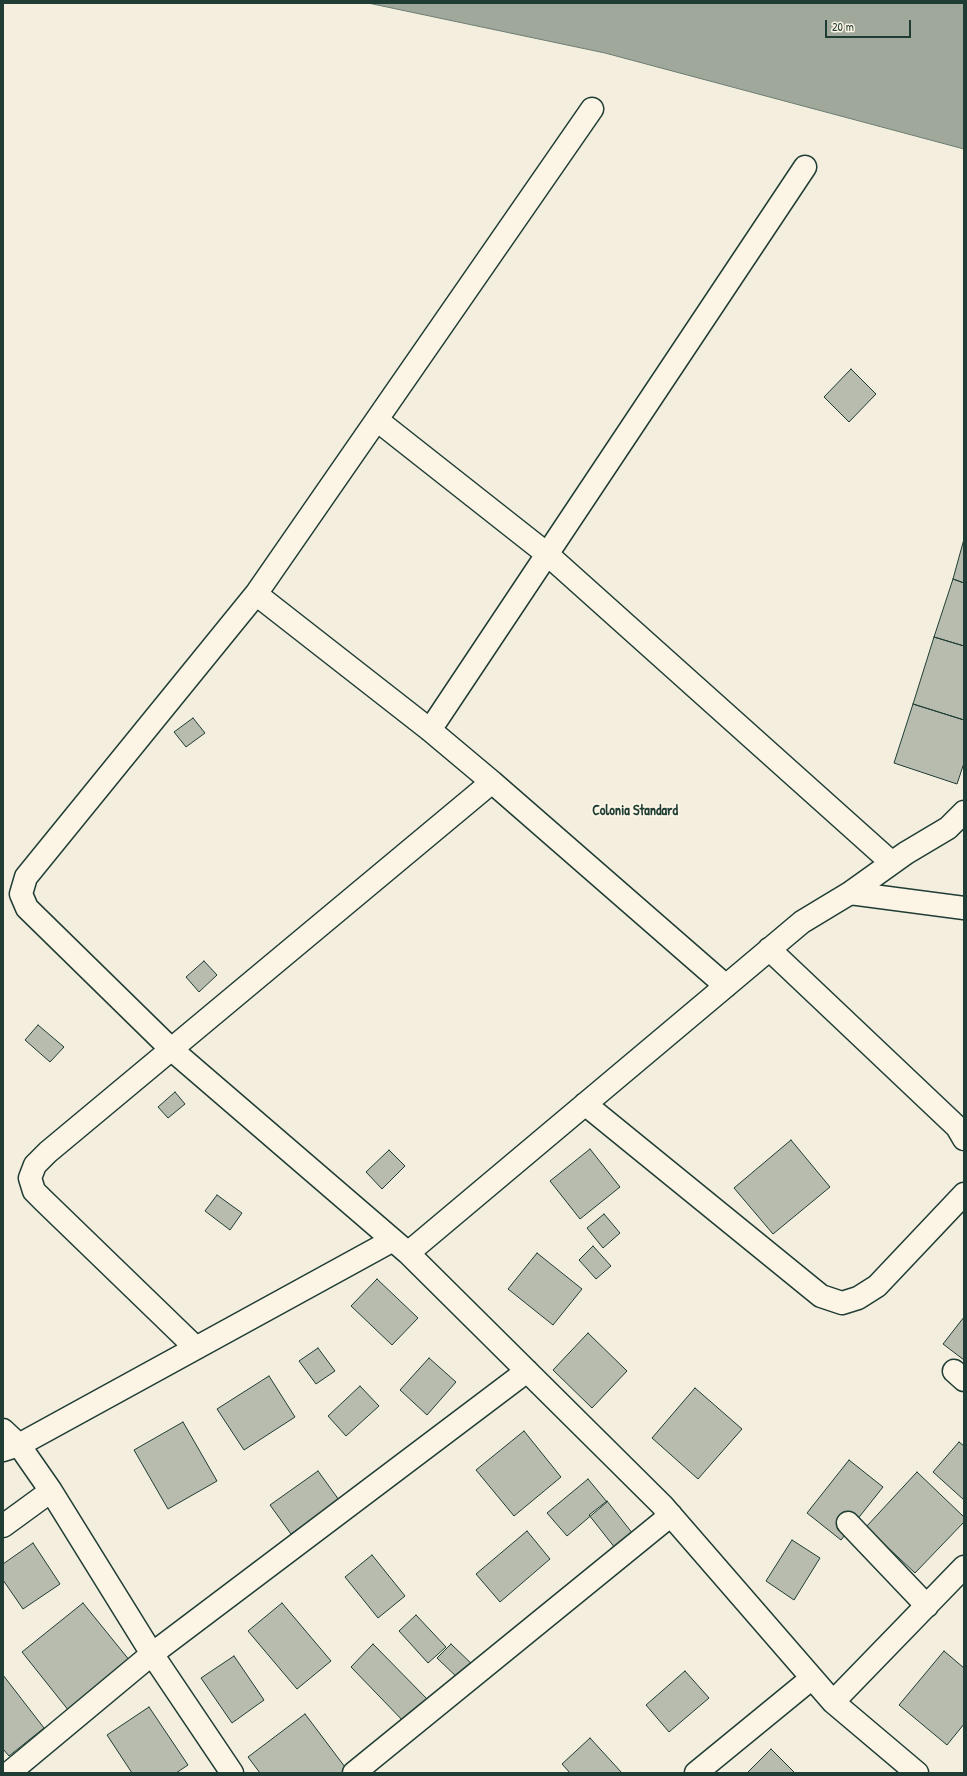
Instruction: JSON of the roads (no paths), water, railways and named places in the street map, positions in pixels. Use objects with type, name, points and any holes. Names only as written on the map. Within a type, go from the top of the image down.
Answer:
[{"type":"street","points":[[592,109],[256,594],[26,877],[21,894],[27,908],[171,1049],[401,1246],[671,1515],[833,1702],[917,1773]]},
{"type":"street","points":[[430,730],[805,167]]},
{"type":"street","points":[[377,420],[547,554],[892,863]]},
{"type":"street","points":[[256,594],[430,730],[492,782],[726,986]]},
{"type":"street","points":[[196,1348],[38,1196],[34,1191],[30,1178],[35,1165],[48,1152],[492,782]]},
{"type":"street","points":[[11,1447],[196,1348],[401,1246],[586,1104],[802,922],[850,893],[892,863],[948,828],[964,812]]},
{"type":"street","points":[[850,893],[964,908]]},
{"type":"street","points":[[769,949],[957,1127],[964,1139]]},
{"type":"street","points":[[586,1104],[821,1296],[842,1303],[858,1298],[877,1286],[964,1194]]},
{"type":"street","points":[[9,1773],[152,1654],[527,1371]]},
{"type":"street","points":[[3,1430],[11,1447],[51,1491],[152,1654],[232,1773]]},
{"type":"street","points":[[3,1526],[51,1491]]},
{"type":"street","points":[[354,1773],[671,1515]]},
{"type":"street","points":[[848,1523],[927,1606]]},
{"type":"street","points":[[833,1702],[964,1567]]},
{"type":"street","points":[[696,1773],[812,1678]]},
{"type":"district","name":"Colonia Standard","points":[[635,811]]}]
